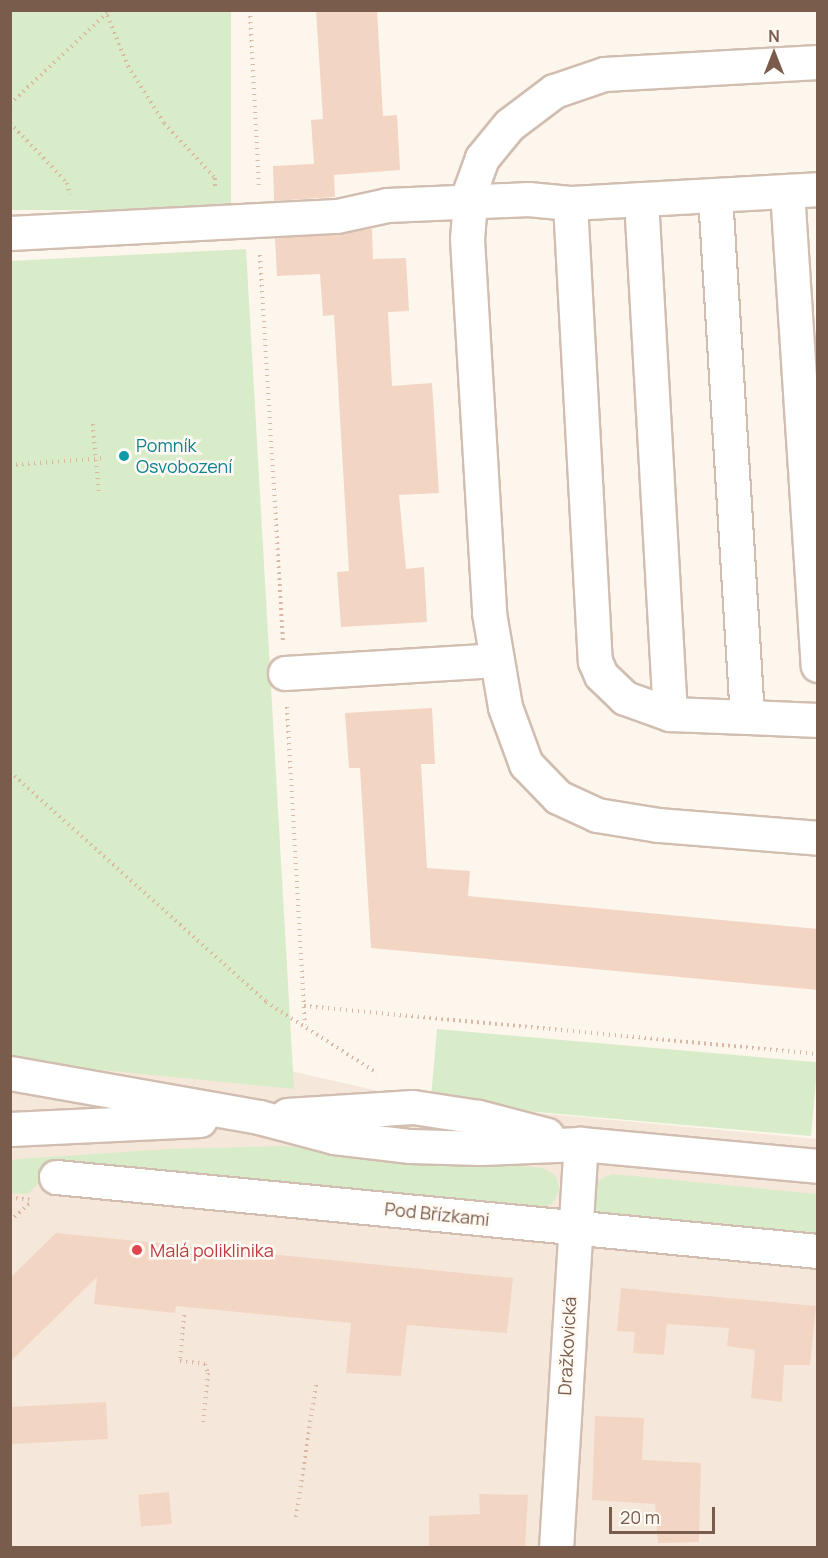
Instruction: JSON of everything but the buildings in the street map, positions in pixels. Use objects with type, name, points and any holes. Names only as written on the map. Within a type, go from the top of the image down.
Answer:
[{"type":"street","points":[[818,62],[585,77],[538,100],[496,138],[475,172],[469,202],[467,239],[484,562],[496,660],[516,743],[541,783],[558,797],[597,815],[627,821],[818,838]]},
{"type":"street","points":[[10,233],[337,216],[387,206],[528,199],[570,203],[802,190],[818,665]]},
{"type":"street","points":[[715,195],[747,717]]},
{"type":"street","points":[[641,199],[670,714]]},
{"type":"street","points":[[570,203],[595,661],[601,675],[625,698],[670,714],[818,720]]},
{"type":"street","points":[[285,673],[496,660]]},
{"type":"street","points":[[10,1073],[259,1117],[334,1137],[410,1146],[481,1148],[581,1144],[818,1166]]},
{"type":"street","points":[[10,1129],[259,1117]]},
{"type":"street","name":"Dražkovická","points":[[556,1548],[573,1228],[581,1144]]},
{"type":"street","name":"Pod Břízkami","points":[[56,1177],[818,1251]]},
{"type":"path","points":[[250,10],[260,189]]},
{"type":"path","points":[[10,104],[108,11],[128,66],[164,123],[215,178]]},
{"type":"path","points":[[10,123],[67,183],[72,201]]},
{"type":"path","points":[[260,244],[305,1024]]},
{"type":"path","points":[[93,424],[99,495]]},
{"type":"path","points":[[10,465],[105,458]]},
{"type":"path","points":[[10,772],[266,1002],[305,1024],[381,1076]]},
{"type":"path","points":[[304,1006],[818,1054]]},
{"type":"path","points":[[184,1315],[180,1361],[205,1364],[208,1373],[203,1423]]},
{"type":"path","points":[[297,1517],[316,1385]]},
{"type":"shaded area","points":[[11,1007],[431,1103],[817,1139],[817,1547],[11,1548]]},
{"type":"green space","points":[[11,10],[231,10],[231,210],[11,210]]},
{"type":"green space","points":[[246,249],[294,1089],[11,1061],[11,261]]},
{"type":"green space","points":[[437,1029],[818,1062],[811,1136],[431,1103]]},
{"type":"green space","points":[[283,1146],[543,1168],[556,1176],[559,1190],[553,1203],[541,1209],[60,1162],[28,1194],[11,1193],[11,1161],[18,1159],[169,1149]]},
{"type":"green space","points":[[612,1174],[817,1194],[817,1236],[600,1213],[592,1205],[595,1182]]},
{"type":"place","name":"Pomník Osvobození","points":[[124,456]]},
{"type":"place","name":"Malá poliklinika","points":[[137,1250]]}]
